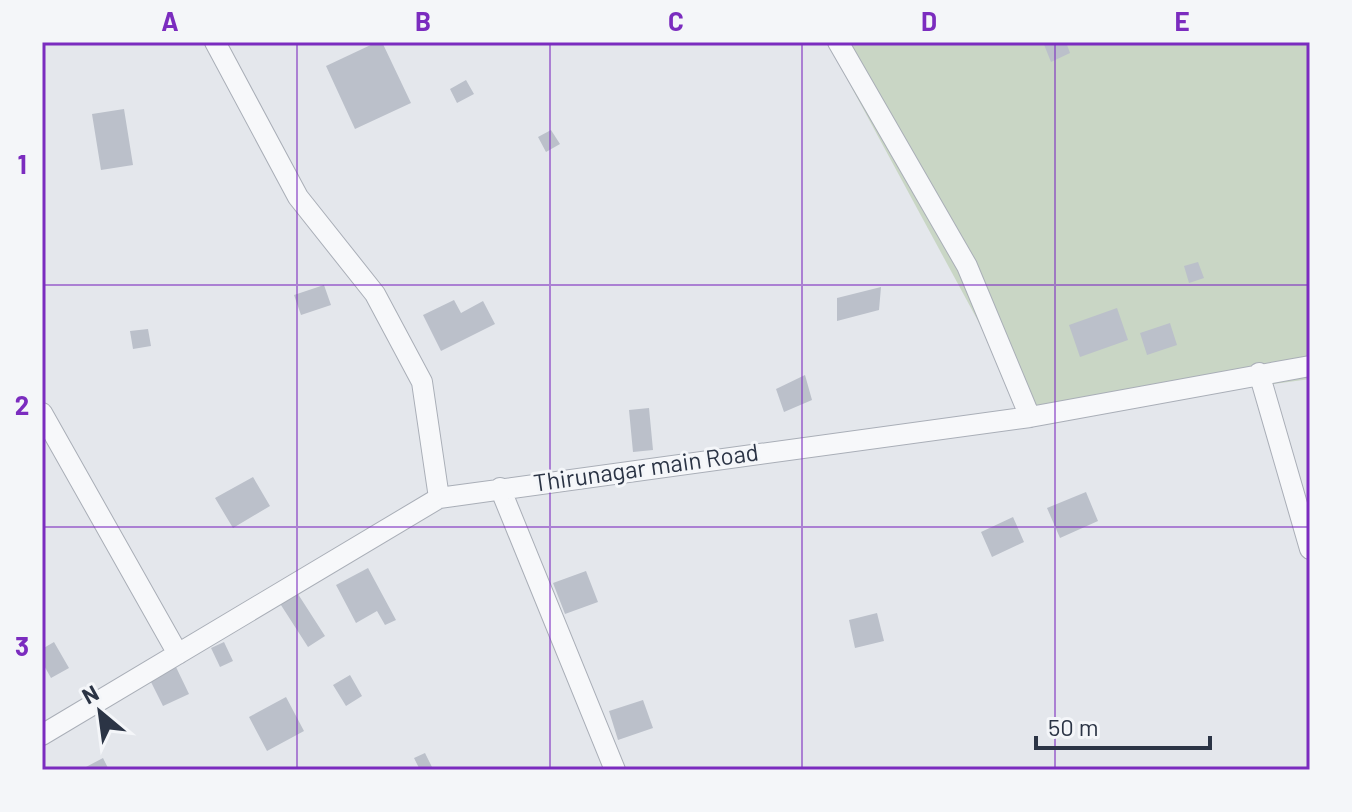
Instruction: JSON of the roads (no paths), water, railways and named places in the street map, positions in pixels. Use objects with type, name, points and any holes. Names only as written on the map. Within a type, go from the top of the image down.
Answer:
[{"type":"street","points":[[215,42],[267,145],[298,197],[375,294],[422,382],[439,498]]},
{"type":"street","points":[[838,42],[967,266],[1030,417]]},
{"type":"street","name":"Thirunagar main Road","points":[[42,735],[439,498],[1030,417],[1310,366]]},
{"type":"street","points":[[1259,373],[1310,549]]},
{"type":"street","points":[[42,413],[178,654]]},
{"type":"street","points":[[500,488],[615,770]]}]
